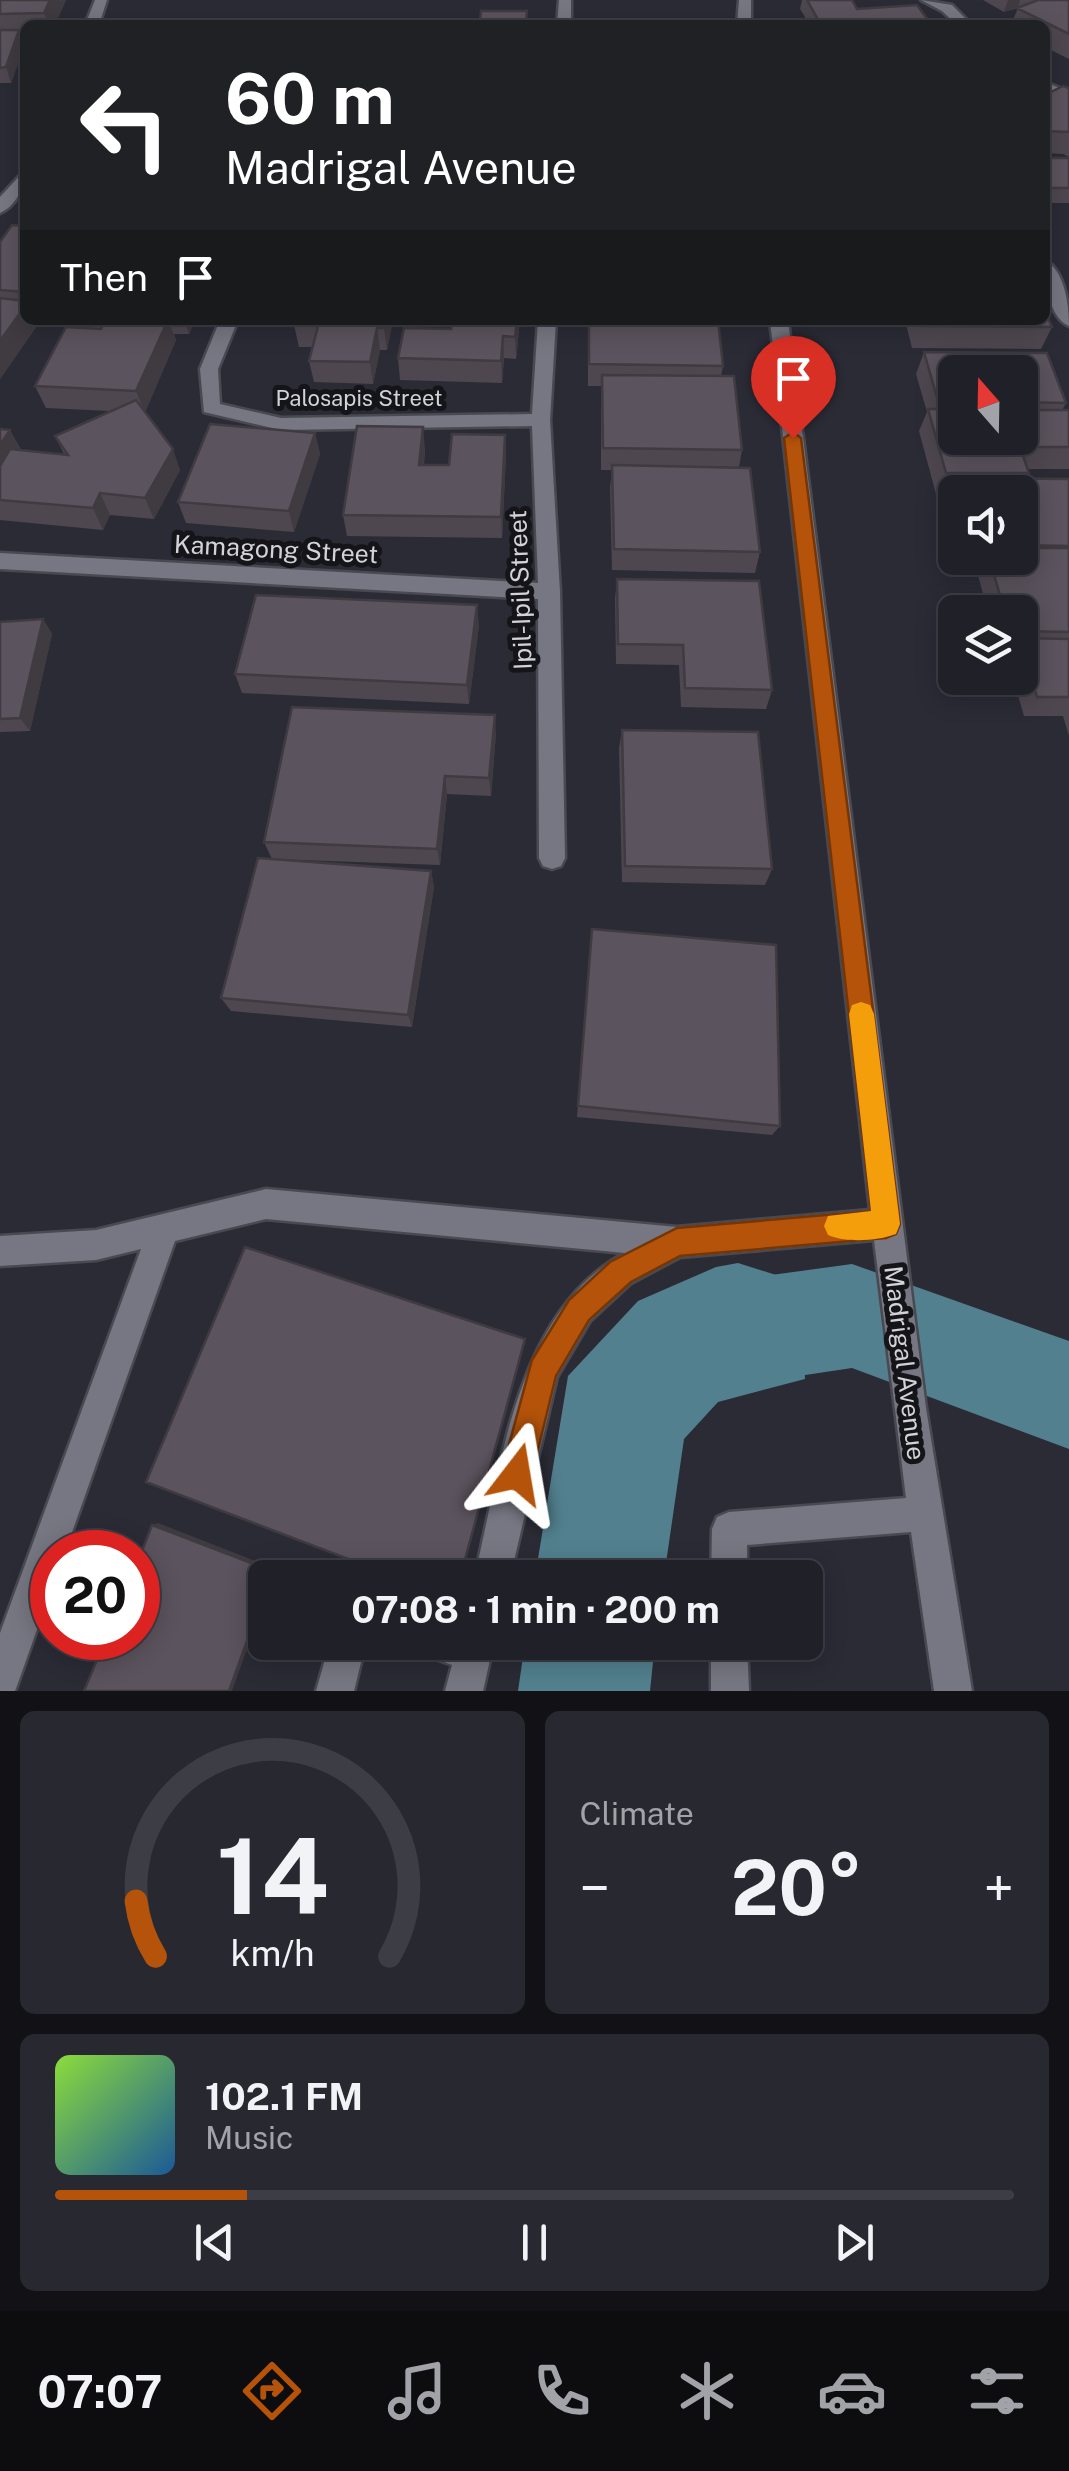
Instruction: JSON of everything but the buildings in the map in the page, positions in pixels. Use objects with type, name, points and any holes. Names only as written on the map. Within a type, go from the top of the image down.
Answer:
[{"type":"street","points":[[927,0],[947,8],[959,20]]},
{"type":"street","points":[[0,208],[20,182]]},
{"type":"street","points":[[1050,278],[1069,322]]},
{"type":"street","name":"Palosapis Street","points":[[227,325],[209,370],[211,408],[282,424],[541,420]]},
{"type":"street","name":"Ipil-Ipil Street","points":[[548,325],[541,420],[549,592],[552,858]]},
{"type":"street","name":"Madrigal Avenue","points":[[780,325],[908,1408],[953,1691]]},
{"type":"street","name":"Kamagong Street","points":[[0,562],[549,592]]},
{"type":"street","points":[[0,1251],[96,1245],[266,1204],[677,1242],[886,1224]]},
{"type":"street","points":[[0,1682],[164,1229]]},
{"type":"street","points":[[496,1560],[542,1371],[579,1310],[620,1272],[677,1242]]},
{"type":"street","points":[[729,1560],[729,1529],[925,1514]]},
{"type":"street","points":[[335,1691],[343,1660]]},
{"type":"street","points":[[464,1691],[472,1660]]},
{"type":"street","points":[[730,1660],[730,1691]]},
{"type":"water","points":[[738,1263],[801,1283],[805,1379],[718,1402],[684,1439],[666,1560],[538,1560],[568,1376],[638,1301],[716,1267]]},
{"type":"water","points":[[956,1318],[1060,1350],[1069,1347],[1069,1397],[945,1380]]},
{"type":"water","points":[[523,1660],[653,1660],[650,1691],[518,1691]]},
{"type":"waterway","points":[[691,1339],[852,1316],[1069,1395]]},
{"type":"slow traffic","points":[[838,1226],[886,1224],[861,1014]]},
{"type":"route","points":[[517,1474],[542,1371],[579,1310],[620,1272],[677,1242],[886,1224],[793,438]]}]
